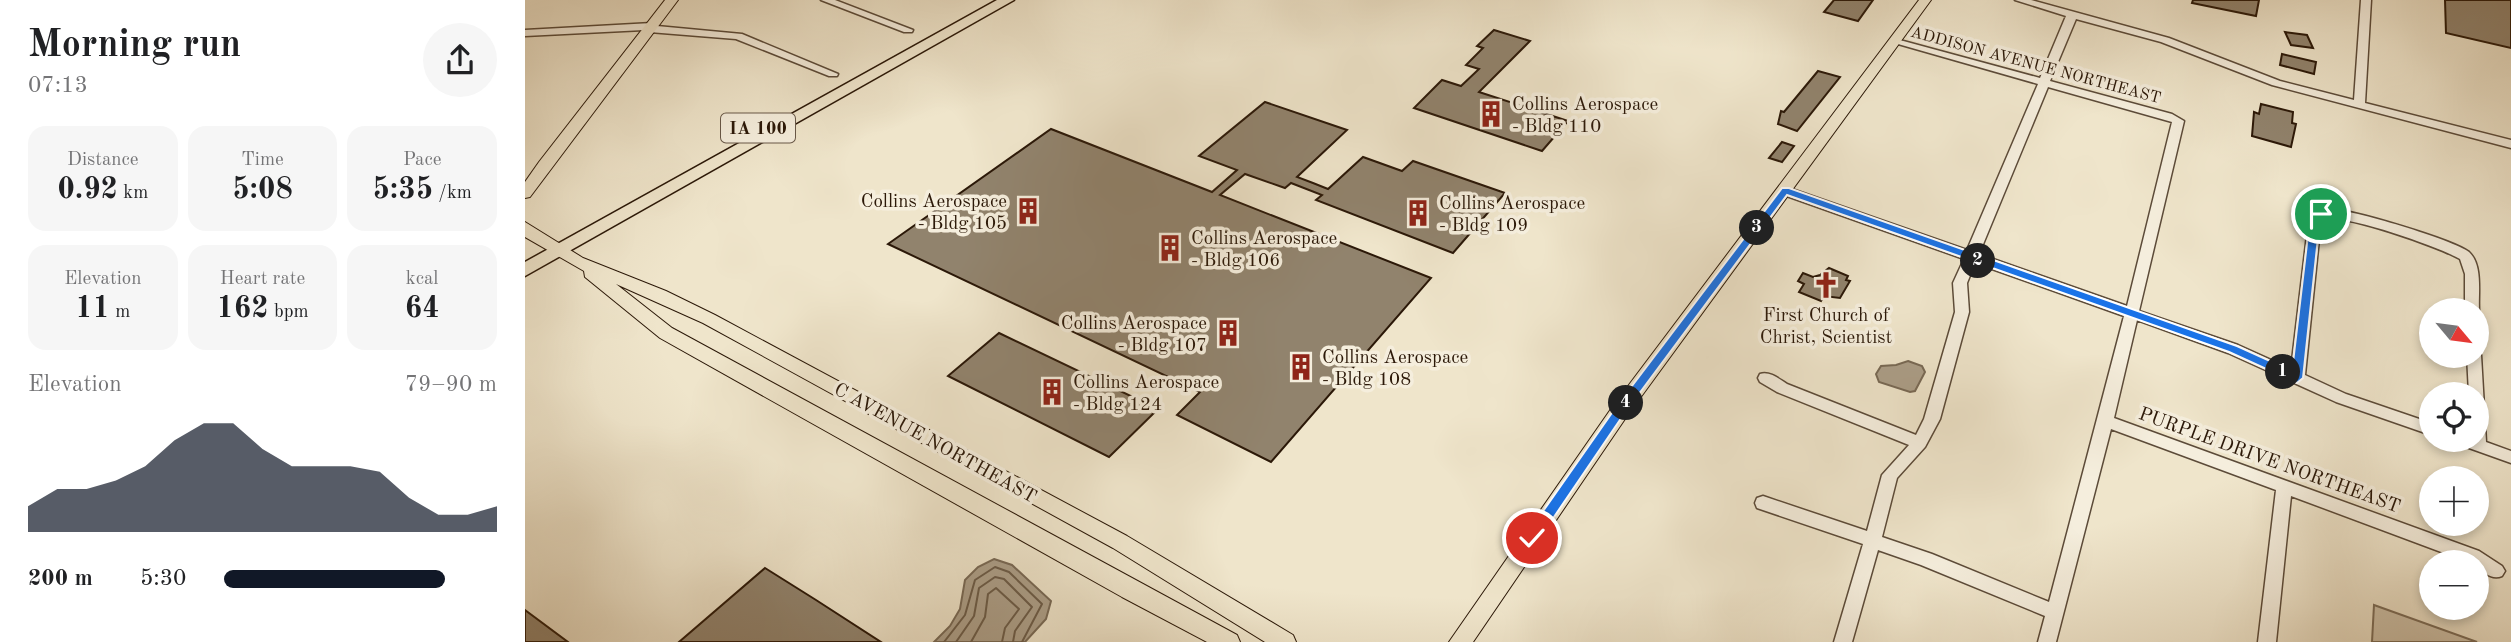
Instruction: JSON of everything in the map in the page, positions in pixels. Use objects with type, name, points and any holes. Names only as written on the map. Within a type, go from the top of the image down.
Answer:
[{"type":"highway","name":"IA 100","points":[[525,257],[562,252],[991,0]]},
{"type":"highway","name":"IA 100","points":[[525,270],[562,252],[1006,0]]},
{"type":"main road","points":[[525,193],[672,0]]},
{"type":"main road","points":[[1460,642],[1620,411],[1925,0]]},
{"type":"main road","name":"C AVENUE NORTHEAST","points":[[526,230],[562,252],[666,332],[1130,590],[1229,642]]},
{"type":"main road","name":"C AVENUE NORTHEAST","points":[[562,252],[709,319],[1120,542],[1285,642]]},
{"type":"street","points":[[826,0],[908,30]]},
{"type":"street","points":[[2020,0],[2165,40],[2252,76],[2511,144]]},
{"type":"street","points":[[2358,105],[2366,0]]},
{"type":"street","points":[[1843,642],[1890,475],[1920,443],[1932,419],[1962,312],[1959,287],[2072,15]]},
{"type":"street","points":[[525,33],[650,27],[738,36],[833,74]]},
{"type":"street","name":"ADDISON AVENUE NORTHEAST","points":[[1895,42],[2168,116],[2178,121],[2130,314]]},
{"type":"street","points":[[525,180],[544,165]]},
{"type":"street","points":[[1785,191],[2233,349],[2341,398],[2419,425]]},
{"type":"street","points":[[2297,378],[2315,218],[2321,214],[2331,213],[2452,248],[2464,255],[2470,264],[2471,298]]},
{"type":"street","points":[[2047,642],[2106,422],[2130,314]]},
{"type":"street","points":[[1765,378],[1782,388],[1920,443]]},
{"type":"street","name":"PURPLE DRIVE NORTHEAST","points":[[2106,422],[2473,556],[2495,571]]},
{"type":"street","points":[[2489,449],[2511,457]]},
{"type":"street","points":[[2267,642],[2284,486]]},
{"type":"street","points":[[1763,503],[1926,559],[2054,612]]},
{"type":"shaded area","points":[[2374,605],[2477,642],[2372,642]]},
{"type":"water","points":[[1908,361],[1922,366],[1925,372],[1915,391],[1910,392],[1879,382],[1876,374],[1881,366]]},
{"type":"water","points":[[994,559],[1012,565],[1051,601],[1046,619],[1025,642],[934,642],[950,626],[960,609],[965,580],[978,567]]},
{"type":"building","points":[[1834,0],[1873,0],[1858,21],[1824,12]]},
{"type":"building","points":[[2193,0],[2259,0],[2256,16],[2192,3]]},
{"type":"building","points":[[2445,0],[2511,0],[2511,48],[2446,33]]},
{"type":"building","name":"Collins Aerospace - Bldg 110","points":[[1494,30],[1530,41],[1479,92],[1568,121],[1542,151],[1414,108],[1442,80],[1461,86],[1479,69],[1466,65],[1483,48],[1477,46]]},
{"type":"building","points":[[2285,32],[2307,35],[2313,48],[2291,45]]},
{"type":"building","points":[[2282,54],[2316,62],[2314,74],[2280,65]]},
{"type":"building","points":[[1818,71],[1840,77],[1797,131],[1778,124],[1781,111],[1784,112]]},
{"type":"building","points":[[1265,102],[1347,130],[1297,177],[1328,189],[1363,157],[1402,171],[1413,161],[1505,193],[1453,253],[1316,200],[1322,195],[1291,183],[1285,188],[1245,174],[1220,195],[1431,278],[1271,462],[1177,415],[1200,392],[888,244],[1051,129],[1212,192],[1237,170],[1199,156]]},
{"type":"building","points":[[2261,104],[2293,112],[2292,123],[2296,124],[2291,147],[2252,136],[2254,112],[2259,114]]},
{"type":"building","points":[[1782,142],[1794,146],[1782,162],[1769,158]]},
{"type":"building","name":"First Church of Christ, Scientist","points":[[1829,268],[1848,276],[1846,280],[1850,281],[1840,298],[1824,296],[1821,301],[1799,292],[1804,284],[1798,281],[1803,273],[1813,277]]},
{"type":"building","name":"Collins Aerospace - Bldg 124","points":[[999,333],[1158,409],[1109,457],[948,376]]},
{"type":"building","points":[[765,568],[816,600],[881,642],[679,642]]},
{"type":"building","points":[[525,610],[568,642],[525,642]]},
{"type":"place","name":"Collins Aerospace - Bldg 110","points":[[1491,114]]},
{"type":"place","name":"Collins Aerospace - Bldg 105","points":[[1028,211]]},
{"type":"place","name":"Collins Aerospace - Bldg 109","points":[[1418,213]]},
{"type":"place","name":"Collins Aerospace - Bldg 106","points":[[1170,248]]},
{"type":"place","name":"First Church of Christ, Scientist","points":[[1826,285]]},
{"type":"place","name":"Collins Aerospace - Bldg 107","points":[[1228,333]]},
{"type":"place","name":"Collins Aerospace - Bldg 108","points":[[1301,367]]},
{"type":"place","name":"Collins Aerospace - Bldg 124","points":[[1052,392]]},
{"type":"route","points":[[1532,538],[1620,411],[1785,191],[2233,349],[2297,378],[2315,218],[2321,214]]}]
